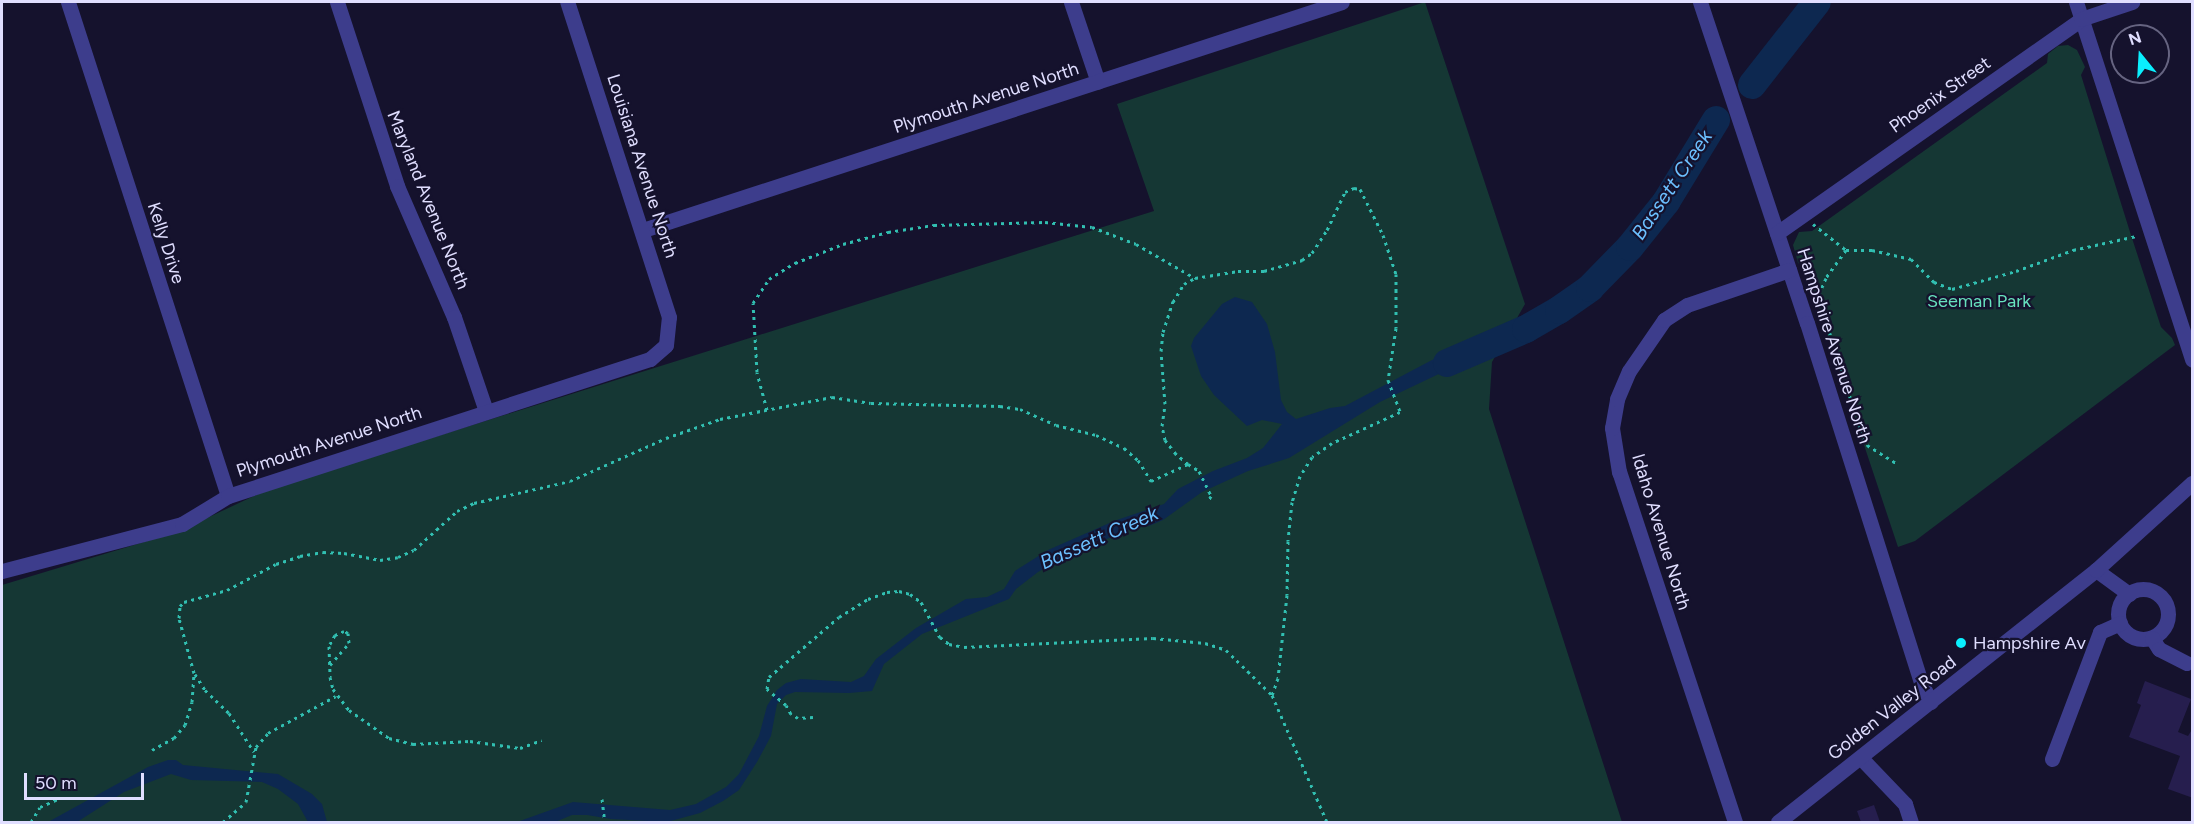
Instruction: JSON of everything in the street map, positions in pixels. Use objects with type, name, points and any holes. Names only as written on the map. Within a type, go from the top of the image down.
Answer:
[{"type":"street","name":"Kelly Drive","points":[[68,2],[228,496]]},
{"type":"street","name":"Maryland Avenue North","points":[[337,2],[394,176],[454,317],[486,411]]},
{"type":"street","name":"Louisiana Avenue North","points":[[567,2],[643,230],[669,317],[666,345]]},
{"type":"street","points":[[1071,2],[1098,82]]},
{"type":"street","name":"Plymouth Avenue North","points":[[643,230],[1342,2]]},
{"type":"street","name":"Hampshire Avenue North","points":[[1700,2],[1777,233],[1922,685],[1931,702]]},
{"type":"street","points":[[2076,2],[2193,360]]},
{"type":"street","name":"Phoenix Street","points":[[1777,233],[2081,19],[2132,2]]},
{"type":"street","name":"Idaho Avenue North","points":[[1735,822],[1619,472],[1612,428],[1617,399],[1629,371],[1664,320],[1687,305],[1789,270]]},
{"type":"street","name":"Plymouth Avenue North","points":[[2,571],[182,524],[228,496],[650,359],[666,345]]},
{"type":"street","name":"Golden Valley Road","points":[[1778,822],[2096,570],[2193,483]]},
{"type":"street","points":[[2096,570],[2129,594]]},
{"type":"street","points":[[2145,590],[2155,592],[2167,606],[2165,625],[2152,638],[2132,637],[2120,623],[2121,603],[2129,594],[2145,590]]},
{"type":"street","points":[[2052,759],[2100,632],[2120,623]]},
{"type":"street","points":[[2152,638],[2159,650],[2187,663]]},
{"type":"street","points":[[1861,758],[1905,804],[1911,822]]},
{"type":"path","points":[[1208,501],[1211,496],[1199,471],[1176,454],[1165,440],[1162,426],[1165,404],[1161,351],[1166,320],[1173,302],[1184,284],[1195,278],[1238,271],[1264,271],[1302,260],[1312,253],[1327,230],[1345,192],[1354,188],[1360,189],[1383,235],[1396,274],[1396,328],[1388,380],[1400,412],[1332,443],[1312,457],[1300,476],[1292,502],[1283,641],[1278,678],[1272,695]]},
{"type":"path","points":[[1803,215],[1846,250],[1872,250],[1911,259],[1934,282],[1952,289],[1997,278],[2073,250],[2151,232]]},
{"type":"path","points":[[766,410],[758,372],[753,303],[769,279],[795,263],[843,244],[888,232],[934,225],[1045,222],[1092,227],[1136,244],[1195,278]]},
{"type":"path","points":[[1846,250],[1826,278],[1818,296],[1863,438],[1867,445],[1899,464]]},
{"type":"path","points":[[255,753],[229,713],[205,690],[194,673],[179,618],[180,606],[184,602],[228,590],[276,564],[300,556],[323,552],[344,553],[380,560],[398,557],[414,550],[457,511],[474,502],[570,481],[666,438],[720,419],[832,397],[871,403],[1000,406],[1020,409],[1056,425],[1096,435],[1124,448],[1138,460],[1151,481],[1188,464]]},
{"type":"path","points":[[813,717],[798,718],[770,693],[766,685],[776,668],[807,646],[839,617],[868,599],[898,591],[910,594],[921,602],[940,637],[949,644],[964,647],[1153,638],[1205,643],[1226,650],[1272,695],[1327,822]]},
{"type":"path","points":[[330,665],[349,643],[348,633],[344,631],[335,635],[329,646],[330,677],[336,696],[368,726],[389,738],[413,744],[470,741],[520,748],[542,740]]},
{"type":"path","points":[[152,750],[174,738],[185,725],[192,702],[194,673]]},
{"type":"path","points":[[223,822],[246,802],[250,792],[255,753],[268,734],[336,696]]},
{"type":"path","points":[[32,822],[40,807],[58,799]]},
{"type":"path","points":[[602,799],[605,822]]},
{"type":"green space","points":[[1425,2],[1525,304],[1492,362],[1489,409],[1622,822],[2,822],[2,585],[177,532],[269,489],[1154,211],[1117,104]]},
{"type":"green space","name":"Seeman Park","points":[[2068,45],[2077,50],[2085,67],[2081,75],[2130,232],[2161,327],[2172,338],[2175,345],[1915,541],[1898,547],[1805,268],[1798,263],[1793,245],[1799,232],[1812,231],[2047,63],[2048,54],[2058,46]]},
{"type":"water","points":[[1235,297],[1252,302],[1267,324],[1275,352],[1281,400],[1287,412],[1296,419],[1330,408],[1345,406],[1432,360],[1481,343],[1485,360],[1445,371],[1380,402],[1289,458],[1248,471],[1202,492],[1163,520],[1149,526],[1133,528],[1066,556],[1038,572],[1016,589],[1009,599],[922,634],[884,664],[872,691],[795,692],[786,695],[777,704],[771,736],[739,790],[700,813],[667,822],[572,815],[555,822],[517,822],[573,802],[670,810],[696,804],[726,787],[739,774],[759,736],[767,706],[777,690],[786,683],[801,679],[851,682],[864,676],[876,659],[916,628],[966,599],[987,597],[1004,589],[1015,571],[1048,550],[1114,521],[1164,504],[1178,489],[1213,471],[1247,458],[1263,448],[1282,424],[1262,420],[1247,426],[1214,395],[1201,376],[1191,346],[1194,338],[1222,304]]},
{"type":"water","points":[[168,760],[176,760],[183,765],[278,774],[312,794],[322,804],[327,822],[308,822],[298,804],[278,789],[262,782],[191,780],[171,774],[124,792],[77,822],[48,822],[148,767]]},
{"type":"building","points":[[2145,681],[2191,699],[2178,732],[2188,736],[2193,728],[2193,798],[2168,789],[2180,756],[2129,737],[2141,705],[2137,703]]},
{"type":"building","points":[[1874,805],[1880,822],[1861,822],[1857,811]]},
{"type":"waterway","name":"Bassett Creek","points":[[1752,85],[1817,2]]},
{"type":"waterway","name":"Bassett Creek","points":[[1447,363],[1526,329],[1559,310],[1590,288],[1630,247],[1666,202],[1716,120]]},
{"type":"place","name":"Hampshire Av","points":[[1961,643]]}]
